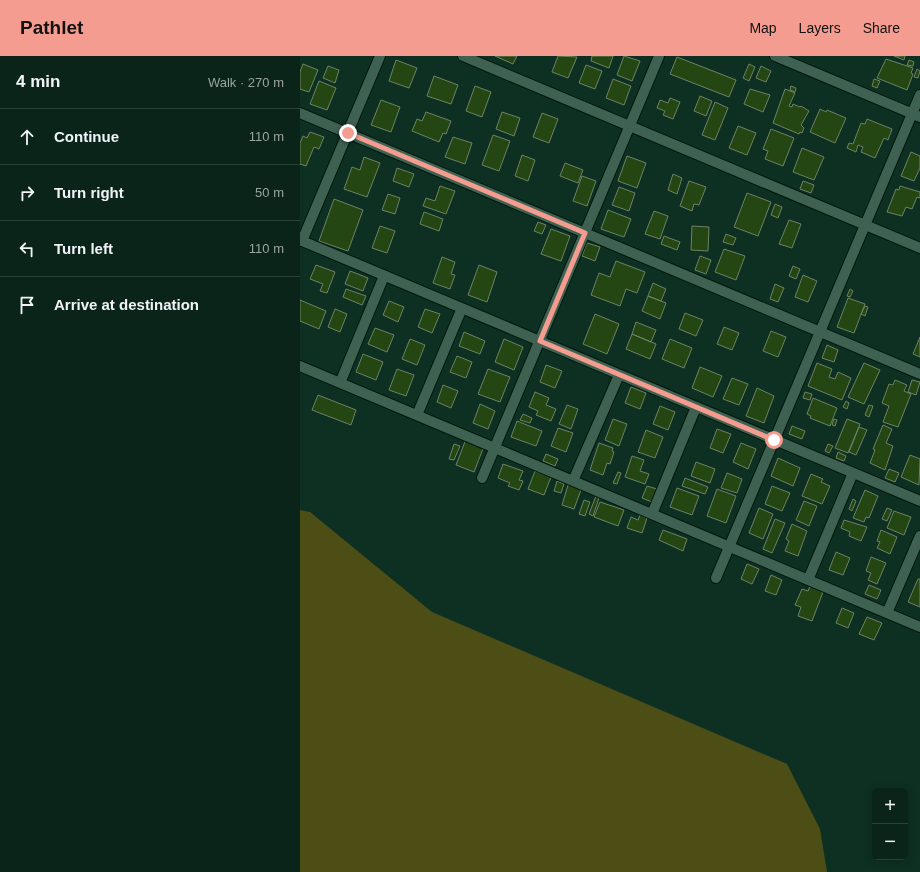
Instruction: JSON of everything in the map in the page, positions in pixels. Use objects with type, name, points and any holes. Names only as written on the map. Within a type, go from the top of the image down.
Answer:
[{"type":"street","points":[[380,56],[301,243],[462,308],[920,501]]},
{"type":"street","points":[[462,56],[920,248]]},
{"type":"street","points":[[482,478],[659,56]]},
{"type":"street","points":[[774,56],[916,115]]},
{"type":"street","points":[[716,578],[865,225],[916,115],[920,95]]},
{"type":"street","points":[[300,113],[920,374]]},
{"type":"street","points":[[340,382],[384,276]]},
{"type":"street","points":[[417,415],[462,308]]},
{"type":"street","points":[[300,366],[920,627]]},
{"type":"street","points":[[573,481],[619,374]]},
{"type":"street","points":[[652,514],[696,407]]},
{"type":"street","points":[[808,580],[853,473]]},
{"type":"street","points":[[887,613],[920,536]]},
{"type":"shaded area","points":[[300,510],[310,512],[432,612],[787,764],[820,829],[827,872],[300,872]]},
{"type":"building","points":[[495,56],[517,56],[513,64]]},
{"type":"building","points":[[558,56],[577,57],[568,78],[552,72]]},
{"type":"building","points":[[592,56],[613,56],[609,68],[591,61]]},
{"type":"building","points":[[624,56],[640,61],[632,81],[617,75]]},
{"type":"building","points":[[894,56],[905,56],[904,60]]},
{"type":"building","points":[[677,57],[736,80],[729,97],[670,74]]},
{"type":"building","points":[[886,59],[913,68],[911,73],[913,74],[907,90],[877,78]]},
{"type":"building","points":[[396,60],[417,68],[409,88],[389,81]]},
{"type":"building","points":[[909,60],[914,62],[913,66],[907,65]]},
{"type":"building","points":[[303,64],[318,70],[309,92],[300,89],[300,72]]},
{"type":"building","points":[[749,64],[755,67],[749,81],[743,78]]},
{"type":"building","points":[[586,65],[602,71],[595,89],[579,83]]},
{"type":"building","points":[[328,66],[339,70],[335,83],[323,78]]},
{"type":"building","points":[[761,66],[771,71],[766,82],[756,78]]},
{"type":"building","points":[[917,69],[920,71],[918,78],[914,77]]},
{"type":"building","points":[[434,76],[458,85],[451,104],[427,96]]},
{"type":"building","points":[[613,79],[631,86],[624,105],[606,98]]},
{"type":"building","points":[[874,79],[880,81],[877,88],[872,86]]},
{"type":"building","points":[[319,81],[336,88],[327,110],[310,104]]},
{"type":"building","points":[[475,86],[491,92],[482,117],[466,111]]},
{"type":"building","points":[[791,86],[796,88],[795,92],[790,90]]},
{"type":"building","points":[[750,89],[770,95],[763,112],[744,104]]},
{"type":"building","points":[[785,89],[795,93],[789,106],[792,107],[793,104],[800,107],[801,106],[809,111],[801,125],[804,128],[802,133],[800,132],[799,134],[773,123]]},
{"type":"building","points":[[700,96],[712,101],[706,116],[694,111]]},
{"type":"building","points":[[670,98],[680,102],[673,119],[663,115],[665,111],[657,108],[660,100],[668,103]]},
{"type":"building","points":[[381,100],[400,107],[391,132],[371,125]]},
{"type":"building","points":[[715,102],[728,108],[715,140],[702,135]]},
{"type":"building","points":[[820,109],[826,112],[827,110],[846,118],[835,143],[810,132]]},
{"type":"building","points":[[426,112],[451,121],[446,134],[443,133],[439,142],[412,131],[417,119],[422,121]]},
{"type":"building","points":[[502,112],[520,118],[514,136],[496,129]]},
{"type":"building","points":[[542,113],[558,119],[549,143],[533,137]]},
{"type":"building","points":[[867,119],[892,129],[888,140],[884,138],[875,158],[861,152],[863,147],[858,145],[856,152],[847,148],[849,143],[853,144],[861,123],[865,124]]},
{"type":"building","points":[[738,126],[756,133],[747,155],[729,148]]},
{"type":"building","points":[[771,129],[794,138],[783,166],[765,159],[768,151],[763,149]]},
{"type":"building","points":[[310,132],[324,137],[319,149],[314,147],[306,166],[300,164],[300,143],[303,136],[307,138]]},
{"type":"building","points":[[493,135],[510,141],[499,171],[482,165]]},
{"type":"building","points":[[453,137],[472,143],[465,164],[445,157]]},
{"type":"building","points":[[802,148],[824,157],[814,180],[793,172]]},
{"type":"building","points":[[911,152],[920,156],[920,168],[914,181],[901,176]]},
{"type":"building","points":[[522,155],[535,160],[528,181],[515,176]]},
{"type":"building","points":[[627,156],[646,163],[637,188],[618,181]]},
{"type":"building","points":[[364,157],[380,163],[367,197],[344,189],[352,167],[360,170]]},
{"type":"building","points":[[565,163],[583,170],[578,183],[560,176]]},
{"type":"building","points":[[397,168],[414,174],[409,187],[393,181]]},
{"type":"building","points":[[673,174],[682,178],[677,194],[668,190]]},
{"type":"building","points":[[582,176],[596,181],[587,206],[573,201]]},
{"type":"building","points":[[689,181],[706,187],[699,205],[694,204],[692,211],[680,206]]},
{"type":"building","points":[[803,181],[814,185],[811,193],[800,189]]},
{"type":"building","points":[[440,186],[455,191],[446,214],[423,206],[426,198],[435,201]]},
{"type":"building","points":[[900,186],[920,192],[920,198],[917,197],[912,209],[906,207],[902,216],[887,212],[896,189],[899,190]]},
{"type":"building","points":[[619,187],[635,193],[629,211],[612,205]]},
{"type":"building","points":[[747,193],[771,202],[758,236],[734,227]]},
{"type":"building","points":[[388,194],[400,198],[395,214],[382,210]]},
{"type":"building","points":[[334,199],[363,210],[348,251],[319,241]]},
{"type":"building","points":[[775,204],[782,207],[778,218],[771,215]]},
{"type":"building","points":[[608,210],[631,219],[624,237],[601,229]]},
{"type":"building","points":[[654,211],[668,216],[660,239],[645,234]]},
{"type":"building","points":[[424,212],[443,219],[439,231],[420,224]]},
{"type":"building","points":[[789,220],[801,224],[792,248],[779,244]]},
{"type":"building","points":[[538,222],[546,225],[542,234],[534,231]]},
{"type":"building","points":[[380,226],[395,231],[387,253],[372,248]]},
{"type":"building","points":[[692,226],[709,227],[708,251],[691,250]]},
{"type":"building","points":[[551,229],[570,236],[561,261],[541,254]]},
{"type":"building","points":[[726,234],[736,238],[733,245],[723,242]]},
{"type":"building","points":[[664,236],[680,242],[677,250],[661,244]]},
{"type":"building","points":[[587,243],[600,247],[595,261],[582,256]]},
{"type":"building","points":[[724,249],[745,256],[736,280],[715,272]]},
{"type":"building","points":[[700,256],[711,260],[706,274],[695,270]]},
{"type":"building","points":[[442,257],[455,262],[451,274],[455,275],[450,289],[433,283]]},
{"type":"building","points":[[616,261],[645,272],[637,293],[626,289],[620,306],[591,295],[599,273],[610,277]]},
{"type":"building","points":[[316,265],[335,272],[327,293],[320,291],[323,284],[310,279]]},
{"type":"building","points":[[479,265],[497,272],[487,302],[468,295]]},
{"type":"building","points":[[793,266],[800,269],[796,279],[789,276]]},
{"type":"building","points":[[350,271],[368,278],[363,291],[345,284]]},
{"type":"building","points":[[803,275],[817,281],[808,302],[795,297]]},
{"type":"building","points":[[653,283],[666,289],[661,301],[648,296]]},
{"type":"building","points":[[775,284],[784,288],[778,302],[770,299]]},
{"type":"building","points":[[346,289],[366,296],[362,305],[343,297]]},
{"type":"building","points":[[850,289],[853,291],[850,297],[847,296]]},
{"type":"building","points":[[648,296],[666,303],[660,319],[642,311]]},
{"type":"building","points":[[848,298],[865,304],[854,333],[837,327]]},
{"type":"building","points":[[300,300],[326,311],[319,329],[300,321]]},
{"type":"building","points":[[389,301],[404,307],[398,322],[383,315]]},
{"type":"building","points":[[865,306],[868,307],[865,316],[861,314]]},
{"type":"building","points":[[335,309],[347,314],[340,332],[328,327]]},
{"type":"building","points":[[425,309],[440,314],[432,333],[418,327]]},
{"type":"building","points":[[685,313],[703,320],[696,336],[679,329]]},
{"type":"building","points":[[595,314],[619,324],[607,354],[583,344]]},
{"type":"building","points":[[636,322],[656,330],[651,342],[632,334]]},
{"type":"building","points":[[724,327],[739,333],[732,350],[717,344]]},
{"type":"building","points":[[375,328],[394,335],[387,352],[368,344]]},
{"type":"building","points":[[771,331],[786,337],[778,357],[763,351]]},
{"type":"building","points":[[464,332],[485,341],[480,354],[459,346]]},
{"type":"building","points":[[632,334],[656,344],[650,359],[626,349]]},
{"type":"building","points":[[920,337],[920,357],[913,354]]},
{"type":"building","points":[[410,339],[425,345],[417,365],[402,359]]},
{"type":"building","points":[[504,339],[523,347],[514,370],[495,362]]},
{"type":"building","points":[[670,339],[692,348],[684,368],[662,359]]},
{"type":"building","points":[[827,345],[838,350],[834,362],[822,358]]},
{"type":"building","points":[[363,354],[383,362],[376,380],[356,372]]},
{"type":"building","points":[[457,356],[472,362],[466,378],[450,372]]},
{"type":"building","points":[[817,363],[832,369],[829,377],[835,379],[838,372],[851,378],[842,400],[808,386]]},
{"type":"building","points":[[864,363],[880,370],[864,404],[848,397]]},
{"type":"building","points":[[546,365],[562,371],[555,388],[540,382]]},
{"type":"building","points":[[700,367],[722,376],[713,397],[692,388]]},
{"type":"building","points":[[397,369],[414,375],[406,396],[389,390]]},
{"type":"building","points":[[488,369],[510,377],[500,402],[478,394]]},
{"type":"building","points":[[732,378],[748,384],[739,405],[723,399]]},
{"type":"building","points":[[895,380],[907,385],[904,391],[911,394],[898,427],[883,422],[889,406],[882,403],[889,384],[893,385]]},
{"type":"building","points":[[912,380],[920,382],[916,395],[908,392]]},
{"type":"building","points":[[443,385],[458,391],[451,408],[437,402]]},
{"type":"building","points":[[631,387],[646,393],[640,409],[625,403]]},
{"type":"building","points":[[757,388],[774,396],[764,423],[746,416]]},
{"type":"building","points":[[535,392],[549,398],[546,405],[556,409],[551,421],[536,415],[538,411],[529,407]]},
{"type":"building","points":[[805,392],[812,394],[810,400],[803,398]]},
{"type":"building","points":[[318,395],[356,410],[351,425],[312,410]]},
{"type":"building","points":[[813,398],[837,408],[830,426],[810,418],[811,416],[807,414]]},
{"type":"building","points":[[846,401],[849,403],[847,409],[843,407]]},
{"type":"building","points":[[480,404],[495,411],[488,429],[473,423]]},
{"type":"building","points":[[567,405],[578,409],[571,429],[559,424]]},
{"type":"building","points":[[869,405],[873,406],[869,417],[865,415]]},
{"type":"building","points":[[660,406],[675,412],[668,430],[653,424]]},
{"type":"building","points":[[523,414],[532,418],[530,423],[520,420]]},
{"type":"building","points":[[613,419],[627,424],[619,446],[605,440]]},
{"type":"building","points":[[834,419],[837,420],[835,426],[832,425]]},
{"type":"building","points":[[847,419],[860,424],[848,453],[835,448]]},
{"type":"building","points":[[517,421],[542,431],[536,446],[511,437]]},
{"type":"building","points":[[883,425],[892,429],[886,443],[893,446],[885,470],[870,463],[875,450],[873,449]]},
{"type":"building","points":[[792,426],[805,431],[802,439],[789,434]]},
{"type":"building","points":[[859,427],[867,430],[856,455],[849,452]]},
{"type":"building","points":[[558,428],[573,433],[566,452],[551,446]]},
{"type":"building","points":[[717,429],[731,434],[723,453],[710,448]]},
{"type":"building","points":[[646,430],[663,437],[655,458],[638,452]]},
{"type":"building","points":[[466,439],[484,446],[474,472],[456,465]]},
{"type":"building","points":[[599,443],[613,448],[612,451],[614,452],[610,464],[607,463],[603,475],[590,470]]},
{"type":"building","points":[[741,443],[756,449],[748,469],[733,462]]},
{"type":"building","points":[[454,444],[460,446],[454,460],[449,459]]},
{"type":"building","points":[[828,444],[833,446],[829,453],[825,451]]},
{"type":"building","points":[[838,452],[846,456],[844,461],[836,458]]},
{"type":"building","points":[[546,454],[558,459],[555,466],[543,461]]},
{"type":"building","points":[[910,455],[920,459],[919,485],[901,477]]},
{"type":"building","points":[[632,456],[644,460],[640,471],[649,474],[645,484],[625,477]]},
{"type":"building","points":[[778,458],[800,468],[793,486],[771,476]]},
{"type":"building","points":[[696,462],[715,469],[710,483],[691,476]]},
{"type":"building","points":[[503,464],[523,471],[519,480],[523,481],[519,490],[508,486],[510,483],[498,478]]},
{"type":"building","points":[[889,469],[899,473],[895,482],[885,478]]},
{"type":"building","points":[[535,471],[551,477],[544,495],[528,489]]},
{"type":"building","points":[[618,472],[621,473],[617,484],[613,483]]},
{"type":"building","points":[[727,473],[742,479],[737,493],[721,488]]},
{"type":"building","points":[[811,474],[823,479],[821,482],[830,486],[822,504],[802,496]]},
{"type":"building","points":[[685,478],[708,487],[705,494],[682,486]]},
{"type":"building","points":[[557,481],[564,484],[561,493],[554,491]]},
{"type":"building","points":[[569,482],[582,487],[574,509],[562,505]]},
{"type":"building","points":[[647,486],[657,489],[652,502],[642,498]]},
{"type":"building","points":[[772,486],[790,493],[782,511],[765,504]]},
{"type":"building","points":[[677,488],[699,496],[692,515],[670,507]]},
{"type":"building","points":[[717,489],[736,496],[726,523],[707,516]]},
{"type":"building","points":[[865,490],[878,496],[869,518],[866,517],[864,522],[853,518]]},
{"type":"building","points":[[596,496],[599,498],[593,516],[589,514]]},
{"type":"building","points":[[853,499],[856,501],[852,511],[849,509]]},
{"type":"building","points":[[584,500],[590,502],[585,516],[579,514]]},
{"type":"building","points":[[804,501],[817,506],[809,526],[796,520]]},
{"type":"building","points":[[600,502],[624,510],[618,526],[594,517]]},
{"type":"building","points":[[759,508],[773,514],[763,539],[749,533]]},
{"type":"building","points":[[887,508],[892,510],[887,521],[882,519]]},
{"type":"building","points":[[894,511],[911,517],[904,535],[887,528]]},
{"type":"building","points":[[640,515],[647,518],[642,533],[627,528],[631,517],[638,520]]},
{"type":"building","points":[[775,519],[785,523],[772,553],[763,549]]},
{"type":"building","points":[[844,520],[867,527],[861,541],[849,536],[850,532],[841,528]]},
{"type":"building","points":[[792,524],[807,531],[798,556],[785,551],[789,541],[786,539]]},
{"type":"building","points":[[663,530],[687,539],[683,551],[659,540]]},
{"type":"building","points":[[881,530],[897,537],[890,554],[877,548],[880,542],[877,541]]},
{"type":"building","points":[[836,552],[850,558],[843,575],[829,570]]},
{"type":"building","points":[[871,557],[886,563],[877,584],[868,580],[871,573],[866,571]]},
{"type":"building","points":[[747,564],[759,569],[752,584],[741,579]]},
{"type":"building","points":[[771,575],[782,580],[776,595],[765,591]]},
{"type":"building","points":[[918,579],[920,579],[920,607],[908,602]]},
{"type":"building","points":[[869,585],[881,590],[877,599],[865,594]]},
{"type":"building","points":[[810,586],[823,592],[812,621],[798,616],[801,607],[795,605],[802,589],[808,591]]},
{"type":"building","points":[[842,608],[854,613],[848,628],[836,623]]},
{"type":"building","points":[[867,617],[882,623],[874,640],[859,634]]},
{"type":"route","points":[[348,133],[585,233],[540,341],[774,440]]}]
